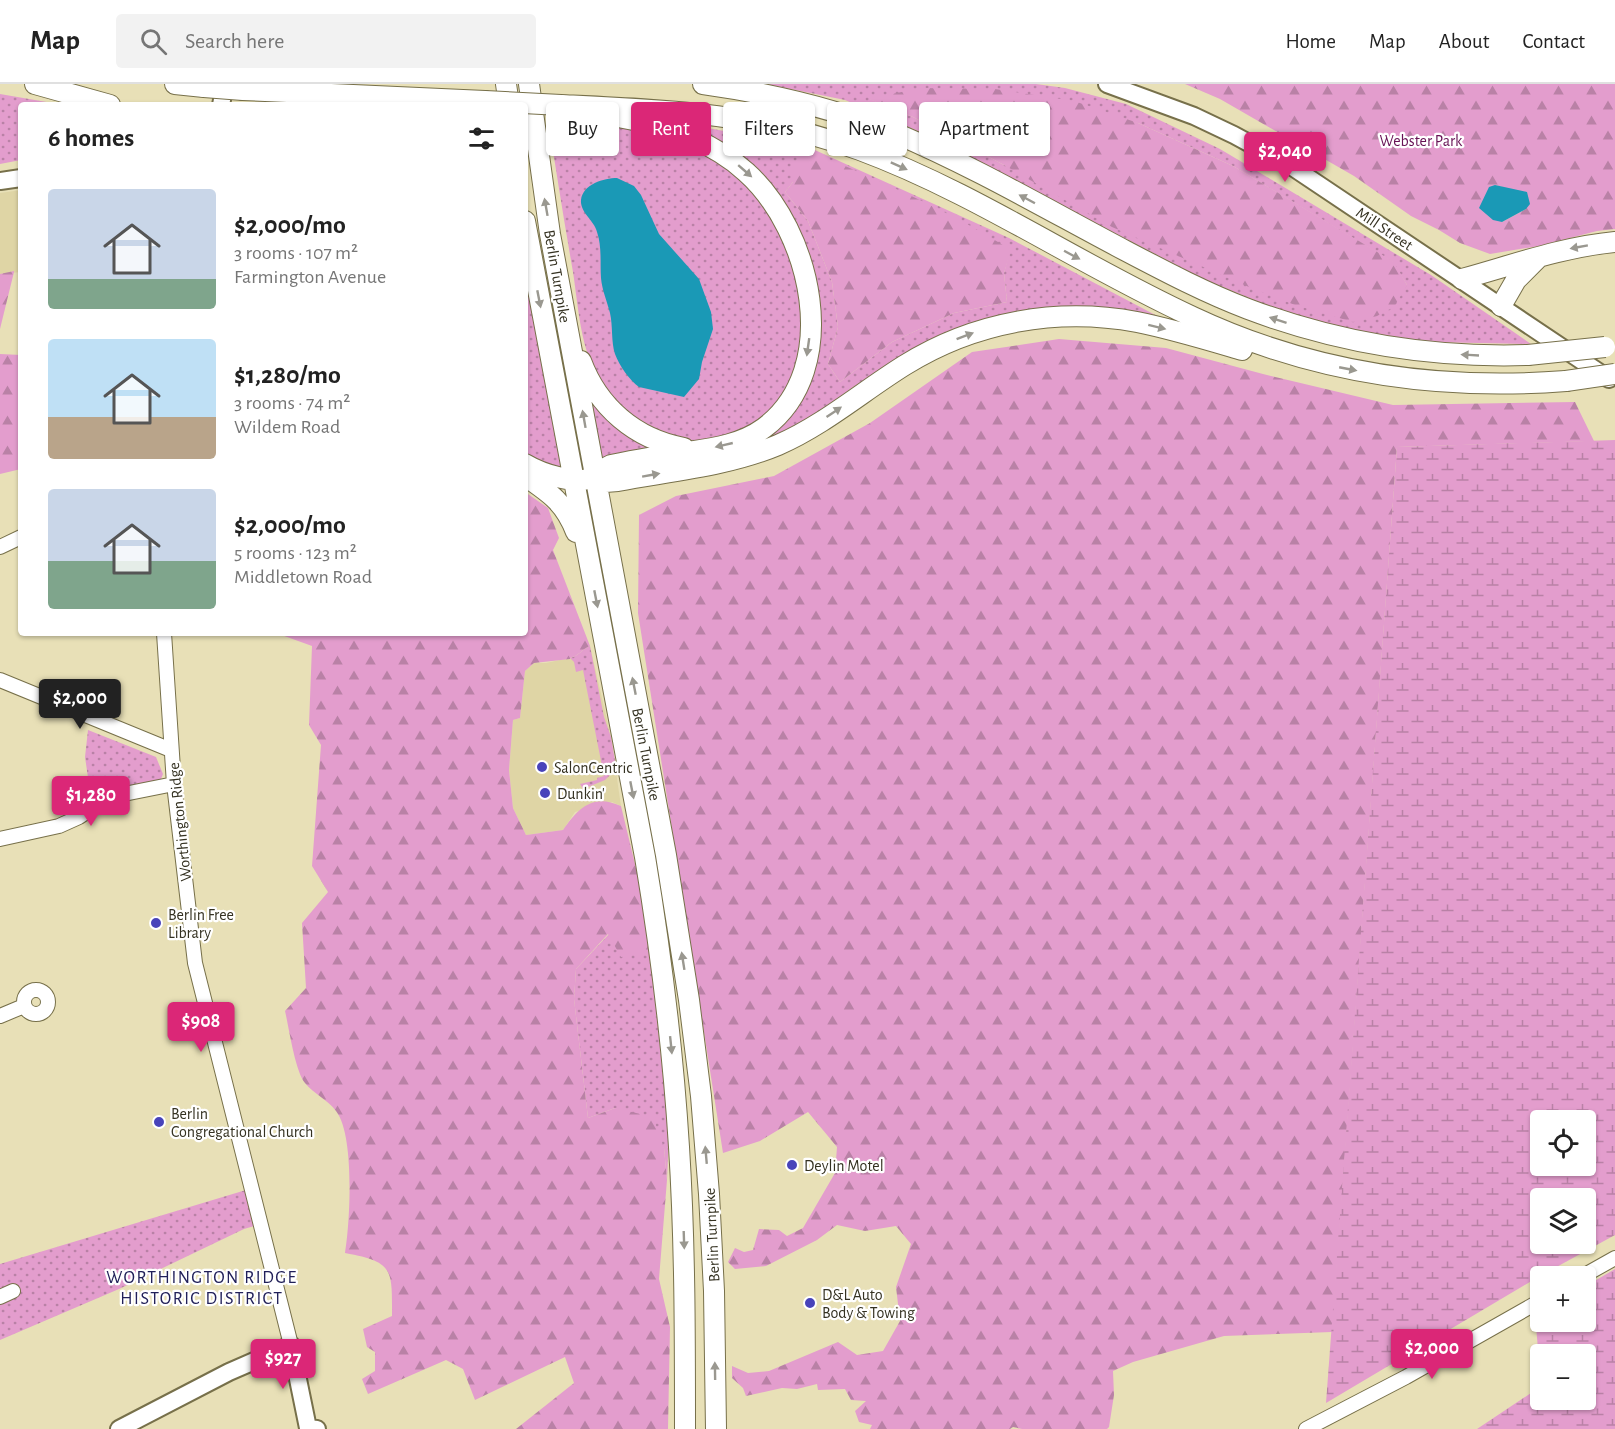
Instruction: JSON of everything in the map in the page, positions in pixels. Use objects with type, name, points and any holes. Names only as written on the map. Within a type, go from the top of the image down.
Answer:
[{"type":"highway","points":[[35,84],[99,102]]},
{"type":"highway","points":[[175,84],[506,102]]},
{"type":"highway","points":[[507,84],[509,102]]},
{"type":"highway","name":"Berlin Turnpike","points":[[529,84],[542,188],[668,865],[696,1050],[711,1232],[716,1429]]},
{"type":"highway","points":[[703,84],[795,101],[894,133],[961,164],[1176,277],[1278,320],[1354,341],[1397,348],[1463,354],[1528,355],[1610,346]]},
{"type":"highway","points":[[528,103],[546,104]]},
{"type":"highway","points":[[619,107],[718,115],[784,128],[859,150],[937,184],[1191,316],[1260,345],[1319,363]]},
{"type":"highway","points":[[595,477],[602,469],[611,465],[735,443],[759,431],[781,412],[795,392],[806,361],[810,323],[808,289],[801,258],[786,223],[772,201],[746,172],[701,142],[668,129],[619,117]]},
{"type":"highway","name":"Berlin Turnpike","points":[[528,237],[645,857],[666,1001],[676,1097],[682,1207],[685,1291],[685,1429]]},
{"type":"highway","points":[[1462,279],[1576,247],[1615,242]]},
{"type":"highway","points":[[1501,306],[1516,280],[1543,255]]},
{"type":"highway","points":[[528,465],[552,476],[573,479],[595,477],[605,482],[736,458],[767,449],[807,430],[897,370],[930,351],[978,331],[1017,321],[1078,316],[1122,319],[1278,359],[1319,363],[1392,377],[1435,382],[1500,384],[1566,381],[1615,374]]},
{"type":"highway","points":[[566,324],[575,340],[590,382],[609,409],[626,424],[656,441],[698,450]]},
{"type":"highway","points":[[528,478],[549,492],[564,507],[588,560]]},
{"type":"main road","name":"Mill Street","points":[[1107,84],[1194,116],[1264,151],[1462,279],[1615,383]]},
{"type":"main road","points":[[223,102],[234,87]]},
{"type":"main road","points":[[0,181],[18,178]]},
{"type":"main road","points":[[119,1429],[229,1372],[291,1345]]},
{"type":"main road","name":"Worthington Ridge","points":[[291,1345],[311,1429]]},
{"type":"street","points":[[0,547],[18,538]]},
{"type":"street","name":"Worthington Ridge","points":[[164,636],[174,784],[195,963],[291,1345]]},
{"type":"street","points":[[0,680],[171,750]]},
{"type":"street","points":[[0,839],[59,826],[79,817],[109,796],[174,784]]},
{"type":"street","points":[[0,1016],[24,1006]]},
{"type":"street","points":[[1596,1269],[1615,1258]]},
{"type":"street","points":[[1307,1429],[1406,1377],[1530,1307]]},
{"type":"shaded area","points":[[18,190],[18,272],[0,274],[0,193]]},
{"type":"shaded area","points":[[590,646],[611,737],[621,806],[612,802],[575,812],[563,830],[526,835],[513,808],[509,770],[513,720],[520,718],[525,671],[534,663],[546,663],[578,656]]},
{"type":"green space","points":[[766,84],[1036,84],[1065,88],[1126,104],[1220,149],[1431,275],[1531,344],[1428,342],[1345,329],[1269,306],[1203,279],[967,156],[987,156],[1004,165],[1407,285],[1393,262],[1233,166],[1138,123],[1050,115],[1050,102],[919,103],[870,99],[877,102],[850,102]]},
{"type":"green space","name":"Webster Park","points":[[1185,84],[1615,84],[1615,229],[1490,254],[1460,243],[1411,216],[1354,176],[1220,99]],"holes":[[[1495,185],[1509,189],[1526,209],[1502,222]]]},
{"type":"green space","points":[[920,88],[995,89],[1074,101],[1138,123],[1233,166],[1394,262],[1407,285],[1394,307],[1377,316],[1353,322],[1295,305],[1112,227],[987,156],[1050,156],[1050,102],[919,102],[919,120],[907,115],[907,102],[876,102],[869,99]]},
{"type":"green space","points":[[0,94],[47,102],[18,102],[18,161],[0,164]]},
{"type":"green space","points":[[907,114],[919,120],[919,131],[907,126]]},
{"type":"green space","points":[[619,126],[631,128],[631,156],[711,156],[740,179],[764,207],[784,237],[793,260],[801,297],[800,337],[792,375],[784,392],[774,408],[759,422],[737,433],[715,440],[694,441],[668,435],[641,423],[617,406],[600,383],[583,336],[554,156],[619,156]]},
{"type":"green space","points":[[711,129],[723,131],[723,156],[815,156],[815,150],[1009,238],[1182,329],[1103,310],[1052,307],[1001,315],[925,344],[853,387],[791,433],[757,442],[770,432],[819,320],[815,276],[803,240],[788,214],[711,149]],"holes":[[[793,182],[1010,250],[1004,273],[1007,302],[954,313],[892,342],[840,382],[828,364],[838,327],[832,282],[808,221],[785,192]]]},
{"type":"green space","points":[[815,153],[937,208],[987,235],[1011,250],[1004,273],[1007,302],[954,313],[892,342],[840,382],[828,364],[838,327],[832,282],[808,221],[785,192],[793,182],[790,167],[802,156],[815,156]]},
{"type":"green space","points":[[14,272],[0,329],[0,274]]},
{"type":"green space","points":[[528,292],[560,463],[557,470],[528,457]]},
{"type":"green space","points":[[1059,339],[1166,348],[1393,405],[1575,402],[1594,441],[1397,447],[1332,1332],[1224,1336],[1133,1362],[1113,1371],[1114,1395],[1107,1429],[1022,1429],[1013,1427],[1010,1429],[870,1429],[872,1425],[859,1422],[855,1411],[866,1401],[851,1400],[845,1389],[818,1390],[817,1384],[797,1389],[782,1388],[746,1396],[743,1388],[732,1378],[732,1366],[748,1373],[769,1371],[838,1342],[857,1355],[883,1351],[900,1321],[896,1287],[911,1244],[896,1226],[865,1231],[837,1225],[817,1240],[766,1266],[735,1269],[728,1262],[735,1248],[744,1252],[753,1250],[759,1229],[779,1230],[787,1236],[803,1228],[835,1173],[837,1147],[808,1112],[760,1141],[723,1153],[638,613],[639,515],[676,496],[774,476],[870,423],[972,352]]},
{"type":"green space","points":[[0,354],[18,355],[18,470],[0,474]]},
{"type":"green space","points":[[588,388],[654,448],[605,459],[601,456]]},
{"type":"green space","points":[[1615,440],[1615,1235],[1596,1245],[1596,1188],[1530,1188],[1530,1254],[1580,1254],[1558,1266],[1530,1266],[1530,1282],[1326,1403],[1397,447]]},
{"type":"green space","points":[[528,494],[548,508],[559,538],[553,550],[590,646],[570,659],[534,663],[525,671],[520,718],[513,720],[509,770],[513,808],[526,835],[563,830],[574,815],[594,802],[611,802],[621,806],[642,893],[650,952],[621,957],[608,934],[576,969],[574,999],[588,1118],[615,1108],[653,1117],[664,1148],[667,1180],[659,1279],[670,1327],[668,1429],[516,1429],[574,1383],[565,1357],[475,1400],[463,1369],[446,1360],[368,1394],[362,1379],[375,1371],[375,1352],[367,1347],[363,1329],[392,1316],[390,1278],[387,1270],[381,1264],[361,1256],[345,1253],[350,1180],[346,1139],[336,1111],[301,1077],[285,1011],[306,988],[302,923],[328,892],[312,866],[321,745],[309,725],[312,646],[284,636],[528,636]]},
{"type":"green space","points":[[590,646],[615,761],[610,775],[605,780],[583,789],[580,784],[604,776],[583,670],[576,672],[574,662],[570,658]]},
{"type":"green space","points":[[88,730],[156,757],[163,774],[159,784],[96,801],[91,798],[85,757]]},
{"type":"green space","points":[[609,934],[650,952],[669,1133],[667,1180],[664,1148],[615,1108],[588,1118],[574,999],[576,969]]},
{"type":"green space","points":[[256,1187],[264,1223],[244,1229],[119,1289],[0,1340],[0,1264]]},
{"type":"green space","points":[[1615,1269],[1615,1429],[1477,1429],[1530,1394],[1530,1410],[1596,1410],[1596,1344],[1538,1344],[1536,1332],[1596,1332],[1596,1280]]},
{"type":"water","points":[[617,178],[634,186],[641,195],[659,234],[699,279],[711,312],[713,329],[699,379],[684,397],[639,387],[625,372],[615,354],[610,313],[603,291],[599,237],[581,205],[581,200],[590,186],[606,179]]},
{"type":"water","points":[[1495,185],[1527,192],[1530,204],[1526,209],[1502,222],[1493,220],[1479,208],[1489,187]]},
{"type":"place","name":"SalonCentric","points":[[542,767]]},
{"type":"place","name":"Dunkin'","points":[[545,793]]},
{"type":"place","name":"Berlin Free Library","points":[[156,923]]},
{"type":"place","name":"Berlin Congregational Church","points":[[159,1122]]},
{"type":"place","name":"Deylin Motel","points":[[792,1165]]},
{"type":"place","name":"D&L Auto Body & Towing","points":[[810,1303]]},
{"type":"district","name":"WORTHINGTON RIDGE HISTORIC DISTRICT","points":[[202,1287]]}]
